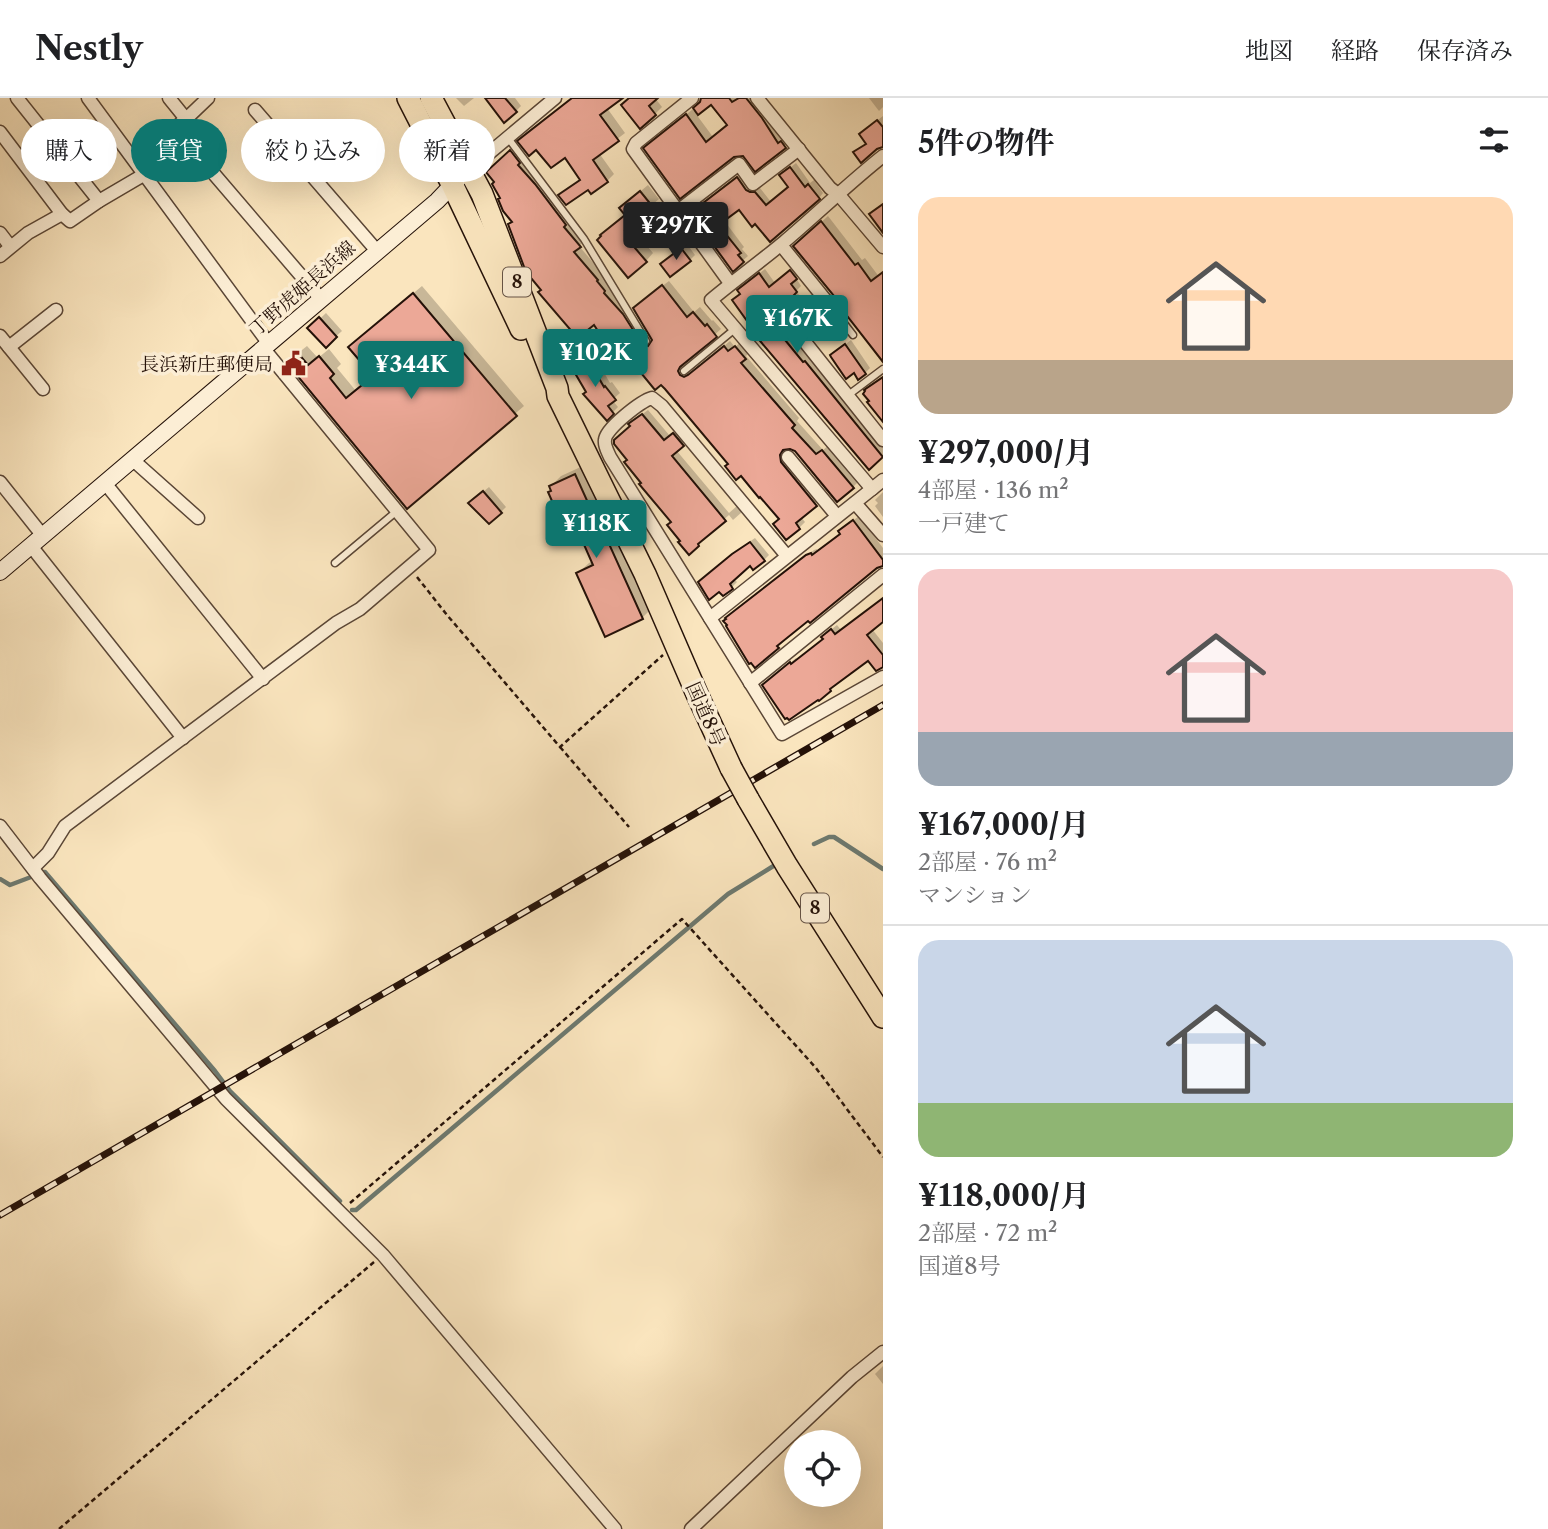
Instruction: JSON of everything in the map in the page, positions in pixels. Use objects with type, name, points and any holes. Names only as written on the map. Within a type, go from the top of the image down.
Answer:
[{"type":"highway","name":"国道8号","points":[[408,98],[419,119]]},
{"type":"highway","points":[[414,98],[425,119]]},
{"type":"highway","name":"国道8号","points":[[431,98],[439,119]]},
{"type":"highway","name":"国道8号","points":[[462,182],[551,391],[558,397],[645,574],[731,768],[787,866],[883,1017]]},
{"type":"main road","name":"丁野虎姫長浜線","points":[[0,572],[266,347],[455,182]]},
{"type":"street","points":[[17,98],[99,201]]},
{"type":"street","points":[[88,98],[131,155]]},
{"type":"street","points":[[169,98],[186,119],[208,98]]},
{"type":"street","points":[[495,147],[555,98]]},
{"type":"street","points":[[692,98],[634,145],[633,149],[730,283]]},
{"type":"street","points":[[757,98],[830,188],[883,247]]},
{"type":"street","points":[[255,110],[377,251]]},
{"type":"street","points":[[0,132],[70,221],[131,182]]},
{"type":"street","points":[[678,211],[739,164],[753,184],[799,149]]},
{"type":"street","points":[[872,489],[711,300],[781,245],[839,195],[853,179],[883,156]]},
{"type":"street","points":[[33,868],[48,853],[65,826],[336,623],[360,609],[429,550],[266,347],[151,182]]},
{"type":"street","points":[[221,182],[321,299]]},
{"type":"street","points":[[0,256],[28,233],[62,214]]},
{"type":"street","points":[[0,233],[10,246]]},
{"type":"street","points":[[781,245],[832,308],[797,332],[883,440]]},
{"type":"street","points":[[9,347],[56,310]]},
{"type":"street","points":[[0,336],[43,389]]},
{"type":"street","points":[[787,556],[662,406],[652,398],[645,400],[606,435],[605,444],[610,457],[782,734],[883,677]]},
{"type":"street","points":[[788,457],[837,516]]},
{"type":"street","points":[[133,460],[198,518]]},
{"type":"street","points":[[710,618],[883,480]]},
{"type":"street","points":[[0,482],[37,540],[183,738]]},
{"type":"street","points":[[105,483],[262,679]]},
{"type":"street","points":[[855,503],[883,535]]},
{"type":"street","points":[[750,683],[883,575]]},
{"type":"street","points":[[0,826],[226,1099],[383,1255],[615,1529]]},
{"type":"street","points":[[691,1529],[852,1377],[883,1352]]},
{"type":"lane","points":[[507,137],[584,239],[646,341]]},
{"type":"lane","points":[[832,308],[853,335]]},
{"type":"lane","points":[[684,371],[736,328]]},
{"type":"lane","points":[[847,396],[883,369]]},
{"type":"lane","points":[[335,563],[397,511]]},
{"type":"path","points":[[409,566],[447,615],[629,827]]},
{"type":"path","points":[[560,747],[663,655]]},
{"type":"path","points":[[340,1212],[682,919],[816,1068],[883,1157]]},
{"type":"path","points":[[59,1529],[383,1255]]},
{"type":"building","points":[[485,98],[505,98],[517,112],[504,123]]},
{"type":"building","points":[[572,98],[623,98],[600,115],[619,141],[593,160],[608,182],[591,194],[588,190],[566,205],[558,195],[580,180],[565,158],[551,168],[536,150],[529,156],[517,141]]},
{"type":"building","points":[[629,98],[658,98],[649,106],[656,115],[640,129],[621,105]]},
{"type":"building","points":[[701,98],[729,98],[732,102],[746,98],[778,143],[781,141],[786,148],[755,172],[743,156],[734,157],[680,199],[643,148],[686,114],[706,142],[727,125],[711,105],[698,115],[693,108]]},
{"type":"building","points":[[877,120],[883,127],[883,147],[861,163],[853,152],[866,144],[859,134]]},
{"type":"building","points":[[510,150],[520,163],[518,165],[581,247],[574,252],[598,280],[604,293],[623,314],[642,344],[648,346],[652,340],[633,308],[662,285],[687,317],[693,312],[717,337],[680,367],[680,375],[688,375],[724,346],[728,351],[735,346],[746,359],[741,363],[795,425],[792,428],[816,454],[822,450],[854,488],[837,502],[795,451],[783,450],[780,455],[781,462],[817,506],[796,523],[800,529],[786,540],[773,524],[779,519],[741,476],[736,480],[725,466],[728,464],[665,389],[661,385],[655,390],[624,348],[613,354],[594,325],[580,335],[577,332],[574,334],[538,292],[541,290],[526,272],[508,224],[512,222],[503,211],[498,199],[500,198],[492,184],[495,182],[495,164]]},
{"type":"building","points":[[790,167],[805,187],[808,184],[820,199],[770,242],[755,224],[752,227],[739,210],[720,224],[741,253],[738,255],[744,262],[733,272],[690,213],[737,177],[746,190],[755,192],[766,205],[788,187],[779,175]]},
{"type":"building","points":[[640,191],[653,207],[625,231],[647,262],[628,278],[597,240],[625,215],[619,208]]},
{"type":"building","points":[[883,204],[883,233],[869,214]]},
{"type":"building","points":[[821,221],[871,281],[883,272],[883,362],[793,246]]},
{"type":"building","points":[[681,248],[691,261],[670,277],[660,264]]},
{"type":"building","points":[[790,270],[797,279],[791,284],[797,292],[792,297],[806,315],[781,335],[883,457],[869,470],[750,329],[752,328],[732,300],[740,294],[737,290],[759,273],[769,287]]},
{"type":"building","points":[[413,293],[517,416],[407,509],[286,362],[298,353],[308,365],[319,356],[334,374],[330,378],[346,398],[373,376],[348,347]]},
{"type":"building","points":[[319,317],[337,337],[326,348],[307,328]]},
{"type":"building","points":[[845,344],[866,374],[858,380],[854,373],[846,379],[830,355]]},
{"type":"building","points":[[588,359],[604,387],[616,400],[608,406],[614,414],[607,421],[583,394],[586,392],[572,368]]},
{"type":"building","points":[[883,377],[883,422],[863,394],[864,390]]},
{"type":"building","points":[[642,414],[664,440],[673,433],[684,446],[672,456],[726,521],[689,555],[667,525],[671,522],[639,484],[641,483],[624,462],[627,460],[614,444],[614,440],[630,426],[628,424]]},
{"type":"building","points":[[575,474],[643,619],[605,637],[576,573],[593,565],[575,524],[564,528],[548,492],[551,491],[549,486]]},
{"type":"building","points":[[483,491],[502,513],[489,524],[468,503]]},
{"type":"building","points":[[853,520],[883,560],[883,566],[877,568],[810,623],[808,621],[755,668],[749,664],[723,621],[725,618],[806,555],[812,555],[840,534],[838,531]]},
{"type":"building","points":[[750,542],[765,561],[753,570],[750,566],[730,584],[733,589],[723,596],[719,592],[709,600],[698,582]]},
{"type":"building","points":[[883,598],[883,622],[867,635],[883,655],[883,667],[876,671],[868,661],[830,689],[819,701],[789,720],[785,719],[762,685],[823,639],[821,637],[831,629],[835,634]]},
{"type":"waterway","points":[[814,844],[834,837],[883,869]]},
{"type":"waterway","points":[[352,1210],[356,1210],[728,894],[775,865]]},
{"type":"waterway","points":[[43,872],[230,1091],[340,1201]]},
{"type":"waterway","points":[[0,879],[10,885],[31,877]]},
{"type":"railway","points":[[0,1215],[883,705]]},
{"type":"place","name":"長浜新庄郵便局","points":[[293,364]]}]
